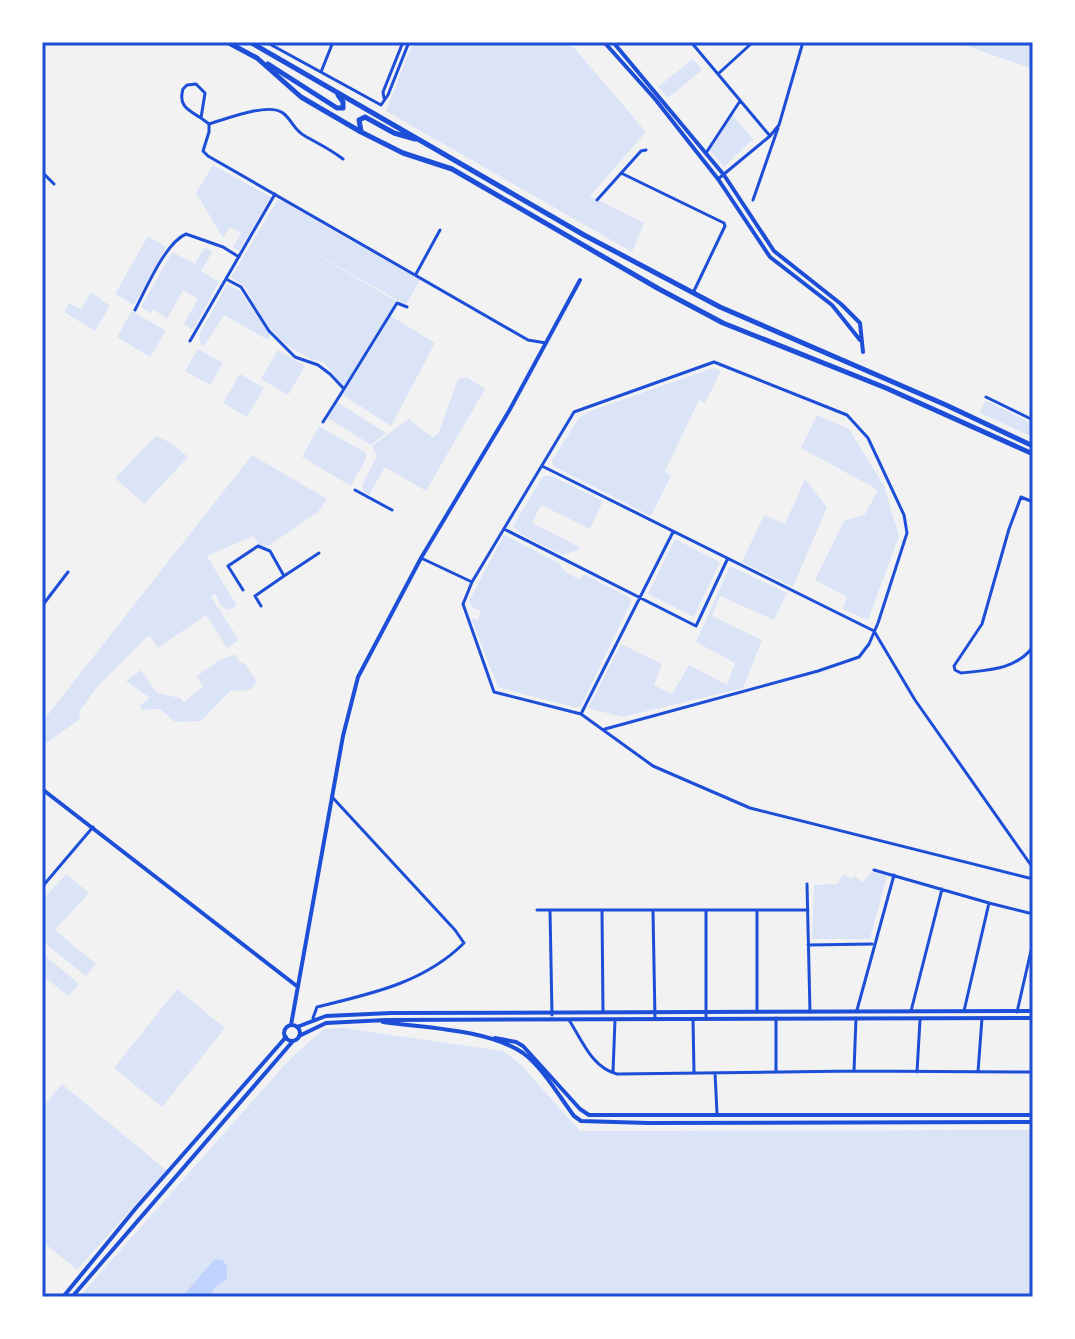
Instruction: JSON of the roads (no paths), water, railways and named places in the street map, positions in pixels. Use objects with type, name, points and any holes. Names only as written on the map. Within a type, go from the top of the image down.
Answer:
[{"type":"main road","points":[[227,42],[329,104],[343,108],[338,94]]},
{"type":"main road","points":[[250,42],[584,235],[693,294],[1033,446]]},
{"type":"main road","points":[[257,58],[301,97],[361,132],[403,153],[452,169],[723,323],[886,388],[1033,454]]},
{"type":"main road","points":[[361,132],[359,120],[365,117],[394,133],[425,142]]},
{"type":"street","points":[[266,42],[381,105]]},
{"type":"street","points":[[321,73],[333,42]]},
{"type":"street","points":[[384,98],[383,92],[403,42]]},
{"type":"street","points":[[377,115],[409,42]]},
{"type":"street","points":[[604,42],[657,97],[724,175],[774,251],[860,323],[863,352]]},
{"type":"street","points":[[613,42],[718,179],[770,257],[832,305],[862,342]]},
{"type":"street","points":[[691,42],[770,136]]},
{"type":"street","points":[[718,74],[753,42]]},
{"type":"street","points":[[753,200],[803,42]]},
{"type":"street","points":[[201,118],[205,93],[196,84],[187,85],[183,89],[181,102],[185,109],[209,124]]},
{"type":"street","points":[[706,153],[740,101]]},
{"type":"street","points":[[209,124],[270,108],[280,110],[288,117],[292,127],[327,146],[343,159]]},
{"type":"street","points":[[209,124],[203,151],[208,156],[528,340],[546,343]]},
{"type":"street","points":[[718,179],[779,125]]},
{"type":"street","points":[[597,200],[641,151],[646,150]]},
{"type":"street","points":[[42,172],[54,184]]},
{"type":"street","points":[[621,173],[724,223],[693,294]]},
{"type":"street","points":[[190,341],[275,194]]},
{"type":"street","points":[[416,274],[440,230]]},
{"type":"street","points":[[135,310],[164,257],[180,237],[186,234],[223,247],[239,257]]},
{"type":"street","points":[[226,279],[241,287],[269,331],[295,357],[318,365],[344,389]]},
{"type":"street","points":[[299,1036],[294,1026],[298,987],[343,736],[358,677],[421,558],[580,280]]},
{"type":"street","points":[[323,422],[397,303],[407,307]]},
{"type":"street","points":[[605,729],[859,657],[874,631],[907,533],[904,515],[868,438],[847,415],[714,362],[574,412],[472,582],[463,604],[494,692],[581,714],[653,766],[750,808],[1033,879]]},
{"type":"street","points":[[986,397],[1033,420]]},
{"type":"street","points":[[542,466],[874,631],[915,700],[1033,868]]},
{"type":"street","points":[[355,490],[392,510]]},
{"type":"street","points":[[1033,502],[1021,497],[1009,529],[989,607],[982,624],[954,666],[955,670],[961,673],[1010,666],[1024,659],[1033,647]]},
{"type":"street","points":[[504,529],[696,626],[727,559]]},
{"type":"street","points":[[581,714],[673,532]]},
{"type":"street","points":[[243,590],[228,566],[258,546],[270,551],[284,576]]},
{"type":"street","points":[[261,606],[255,596],[319,553]]},
{"type":"street","points":[[421,558],[472,582]]},
{"type":"street","points":[[42,606],[68,572]]},
{"type":"street","points":[[42,789],[298,987]]},
{"type":"street","points":[[313,1018],[317,1007],[381,992],[420,975],[464,943],[333,798]]},
{"type":"street","points":[[42,887],[93,827]]},
{"type":"street","points":[[874,870],[1033,914]]},
{"type":"street","points":[[854,1071],[859,1011],[873,944],[894,875]]},
{"type":"street","points":[[807,884],[810,1012]]},
{"type":"street","points":[[911,1011],[942,889]]},
{"type":"street","points":[[964,1011],[989,903]]},
{"type":"street","points":[[537,910],[808,910]]},
{"type":"street","points":[[550,910],[552,1019]]},
{"type":"street","points":[[706,910],[706,1019]]},
{"type":"street","points":[[757,910],[757,1012]]},
{"type":"street","points":[[602,911],[605,1012],[608,1019]]},
{"type":"street","points":[[653,911],[655,1019]]},
{"type":"street","points":[[1017,1012],[1033,942]]},
{"type":"street","points":[[808,945],[873,944]]},
{"type":"street","points":[[766,1019],[767,1011]]},
{"type":"street","points":[[831,1018],[832,1011]]},
{"type":"street","points":[[994,1011],[994,1018]]},
{"type":"street","points":[[63,1297],[136,1208],[286,1037],[285,1030],[313,1018],[436,1013],[1033,1011]]},
{"type":"street","points":[[436,1013],[436,1019]]},
{"type":"street","points":[[776,1018],[776,1072]]},
{"type":"street","points":[[917,1072],[920,1018]]},
{"type":"street","points":[[978,1072],[982,1018]]},
{"type":"street","points":[[72,1297],[293,1041],[326,1023],[436,1019],[1033,1018]]},
{"type":"street","points":[[569,1019],[594,1060],[605,1071],[612,1073],[1033,1072]]},
{"type":"street","points":[[693,1019],[694,1073]]},
{"type":"street","points":[[371,1020],[516,1042],[587,1114],[1033,1115]]},
{"type":"street","points":[[612,1073],[615,1020]]},
{"type":"street","points":[[286,1037],[293,1041]]},
{"type":"street","points":[[489,1038],[516,1049],[531,1061],[581,1121],[1033,1122]]},
{"type":"street","points":[[715,1073],[717,1116]]},
{"type":"water","points":[[214,1260],[222,1260],[227,1266],[227,1279],[216,1286],[209,1297],[182,1297]]}]
